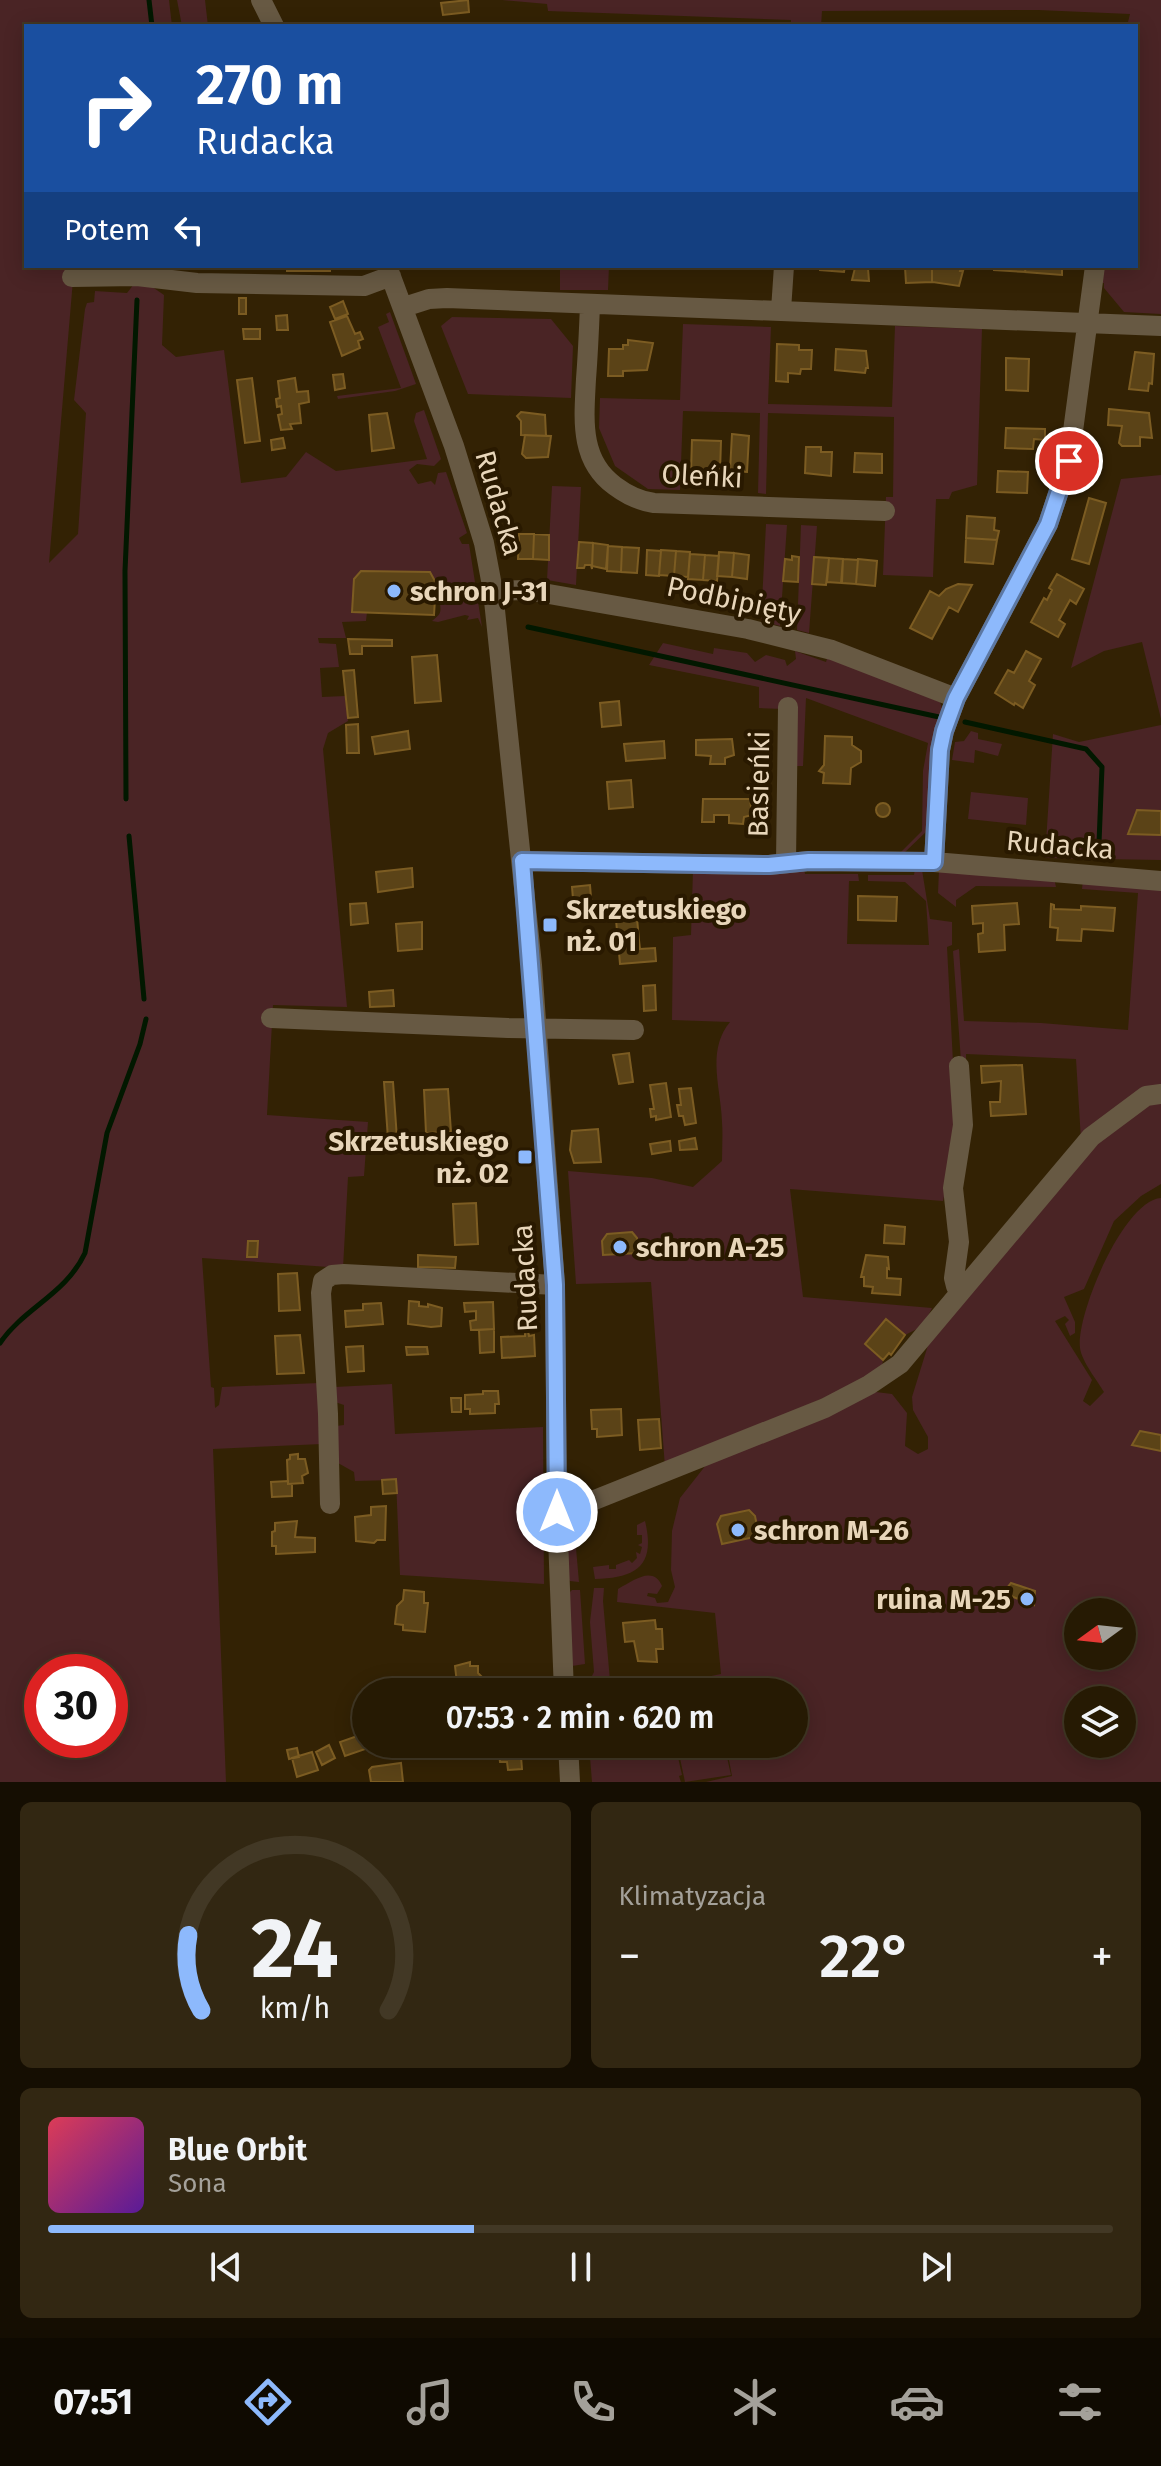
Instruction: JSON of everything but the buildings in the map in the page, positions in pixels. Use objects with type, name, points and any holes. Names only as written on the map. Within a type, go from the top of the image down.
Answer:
[{"type":"street","points":[[261,0],[273,24]]},
{"type":"street","points":[[781,310],[784,268]]},
{"type":"street","points":[[934,862],[940,750],[956,698],[1048,524],[1058,498],[1074,438],[1095,268]]},
{"type":"street","points":[[72,277],[137,276],[197,283],[364,286],[389,271]]},
{"type":"street","name":"Rudacka","points":[[389,271],[454,446],[484,543],[493,591],[522,861],[555,1285],[557,1512],[563,1678]]},
{"type":"street","points":[[404,307],[442,298],[1161,326]]},
{"type":"street","name":"Oleńki","points":[[590,305],[585,435],[594,463],[616,487],[632,497],[651,503],[885,511]]},
{"type":"street","name":"Podbipięty","points":[[493,591],[526,590],[748,629],[832,650],[956,698]]},
{"type":"street","name":"Basieńki","points":[[786,862],[788,707]]},
{"type":"street","name":"Rudacka","points":[[522,861],[769,865],[786,862],[934,862],[1161,881]]},
{"type":"street","points":[[271,1018],[634,1030]]},
{"type":"street","points":[[959,1066],[963,1125],[953,1188],[960,1250],[954,1279],[957,1287],[963,1289]]},
{"type":"street","points":[[557,1512],[577,1507],[825,1408],[869,1385],[900,1364],[1091,1137],[1146,1096],[1161,1094]]},
{"type":"street","points":[[330,1504],[323,1281],[332,1275],[344,1274],[555,1285]]},
{"type":"street","points":[[569,1758],[570,1782]]},
{"type":"shaded area","points":[[0,0],[169,0],[172,24],[24,24],[24,268],[74,268],[49,563],[78,534],[86,413],[74,400],[87,303],[94,302],[95,291],[127,293],[134,284],[148,284],[164,295],[162,345],[176,357],[224,350],[241,483],[286,477],[306,452],[336,471],[427,459],[414,421],[416,413],[424,410],[441,459],[434,466],[417,464],[409,470],[418,484],[431,481],[435,485],[438,473],[446,472],[467,533],[459,538],[462,544],[469,544],[482,627],[478,618],[467,620],[469,616],[465,615],[432,621],[440,610],[440,604],[435,602],[436,583],[361,571],[354,579],[353,611],[367,612],[366,621],[342,622],[346,638],[318,638],[319,643],[336,644],[339,667],[320,668],[322,697],[345,696],[348,721],[328,733],[323,749],[347,1007],[273,1005],[267,1115],[368,1122],[364,1176],[348,1177],[343,1268],[202,1258],[215,1408],[219,1405],[222,1387],[319,1383],[322,1444],[213,1449],[226,1782],[0,1782]]},
{"type":"shaded area","points":[[177,0],[205,0],[208,24],[182,24]]},
{"type":"shaded area","points":[[502,0],[1161,0],[1161,314],[1124,312],[1104,288],[1104,283],[1100,283],[1102,268],[1138,268],[1138,24],[1128,24],[1130,14],[1038,10],[822,11],[821,24],[791,24],[791,20],[548,11],[547,4]]},
{"type":"shaded area","points":[[74,268],[152,268],[151,270]]},
{"type":"shaded area","points":[[560,268],[609,268],[608,290],[560,290]]},
{"type":"shaded area","points":[[390,312],[416,384],[395,391],[338,399],[337,396],[401,388],[378,327],[389,322],[386,314]]},
{"type":"shaded area","points":[[452,317],[551,319],[573,346],[571,398],[468,394],[441,326]]},
{"type":"shaded area","points":[[683,324],[771,327],[768,404],[892,407],[895,326],[982,329],[977,485],[952,492],[949,499],[936,499],[933,577],[883,575],[886,497],[893,497],[894,417],[768,413],[766,494],[758,493],[760,413],[683,411],[680,490],[648,489],[615,466],[599,428],[600,398],[680,400]]},
{"type":"shaded area","points":[[1161,475],[1161,719],[1142,642],[1104,651],[1071,668],[1121,479]]},
{"type":"shaded area","points":[[552,486],[581,487],[576,585],[547,580]]},
{"type":"shaded area","points":[[766,524],[787,525],[780,626],[761,621]]},
{"type":"shaded area","points":[[801,525],[817,526],[809,633],[797,630]]},
{"type":"shaded area","points":[[663,643],[713,654],[714,648],[747,653],[755,662],[766,655],[785,660],[787,666],[796,659],[795,651],[826,662],[828,655],[940,702],[943,711],[929,829],[904,853],[900,853],[922,831],[923,771],[928,743],[806,698],[803,766],[794,766],[783,709],[759,708],[759,687],[649,665]]},
{"type":"shaded area","points":[[1161,725],[1161,860],[1045,858],[1053,734],[1079,742]]},
{"type":"shaded area","points":[[971,731],[978,733],[978,739],[1002,744],[998,756],[975,750],[974,763],[952,760],[955,742],[964,741]]},
{"type":"shaded area","points":[[971,792],[1028,798],[1026,825],[968,819]]},
{"type":"shaded area","points":[[804,869],[805,874],[858,874],[859,881],[849,881],[847,944],[929,945],[926,901],[905,882],[868,881],[868,875],[914,875],[915,869],[922,870],[930,919],[952,922],[952,945],[947,947],[957,1139],[943,1201],[790,1189],[803,1297],[932,1308],[923,1326],[905,1335],[886,1320],[865,1343],[883,1360],[882,1367],[867,1379],[665,1467],[651,1282],[576,1284],[568,1171],[652,1178],[693,1187],[722,1161],[717,1057],[718,1045],[730,1022],[672,1020],[673,937],[691,935],[693,870]]},
{"type":"shaded area","points":[[939,870],[1054,878],[1056,887],[976,886],[956,900],[956,907],[938,893]]},
{"type":"shaded area","points":[[1083,879],[1161,884],[1161,1089],[1081,1140],[1076,1059],[966,1054],[966,1064],[961,1061],[953,951],[959,949],[964,1021],[1128,1030],[1138,893],[1082,889]]},
{"type":"shaded area","points":[[1161,1101],[1161,1184],[1141,1196],[1114,1221],[1084,1289],[1064,1297],[1075,1322],[1075,1333],[1070,1336],[1065,1324],[1069,1320],[1065,1316],[1055,1321],[1092,1380],[1083,1401],[1090,1406],[1104,1392],[1080,1348],[1081,1332],[1094,1286],[1118,1237],[1132,1218],[1147,1204],[1161,1198],[1161,1782],[706,1782],[732,1776],[729,1758],[808,1758],[808,1678],[701,1678],[721,1674],[715,1613],[617,1602],[618,1589],[636,1579],[653,1576],[662,1586],[657,1594],[648,1593],[647,1596],[655,1598],[657,1603],[668,1602],[675,1587],[671,1570],[672,1531],[680,1498],[706,1465],[876,1392],[892,1394],[907,1413],[905,1446],[918,1454],[928,1449],[928,1437],[913,1410],[912,1397],[929,1342],[1112,1126],[1148,1104]]},
{"type":"shaded area","points":[[392,1384],[395,1434],[543,1427],[544,1584],[400,1575],[396,1480],[355,1481],[354,1472],[338,1463],[336,1426],[344,1425],[344,1405],[335,1402],[335,1387]]},
{"type":"shaded area","points":[[573,1514],[579,1582],[567,1578],[566,1525],[568,1516]]},
{"type":"shaded area","points":[[645,1521],[648,1549],[640,1566],[622,1576],[595,1579],[593,1567],[609,1565],[609,1569],[616,1569],[616,1565],[629,1560],[632,1563],[637,1558],[636,1552],[640,1554],[642,1547],[638,1545],[642,1543],[642,1535],[637,1535],[637,1525]]},
{"type":"shaded area","points":[[594,1588],[604,1588],[610,1678],[591,1678],[594,1672],[590,1622]]},
{"type":"shaded area","points":[[572,1590],[580,1590],[585,1664],[572,1666],[568,1594]]},
{"type":"shaded area","points":[[590,1758],[678,1758],[682,1775],[679,1776],[681,1782],[592,1782]]},
{"type":"shaded area","points":[[680,1758],[727,1758],[731,1775],[685,1782]]},
{"type":"waterway","points":[[149,0],[152,24]]},
{"type":"waterway","points":[[126,799],[125,571],[137,300]]},
{"type":"waterway","points":[[528,627],[939,717]]},
{"type":"waterway","points":[[965,722],[1086,749],[1102,767],[1099,843]]},
{"type":"waterway","points":[[129,836],[144,999]]},
{"type":"waterway","points":[[0,1343],[67,1279],[85,1253],[107,1133],[140,1044],[146,1019]]},
{"type":"place","name":"schron J-31","points":[[394,591]]},
{"type":"place","name":"Skrzetuskiego nż. 01","points":[[550,925]]},
{"type":"place","name":"Skrzetuskiego nż. 02","points":[[525,1157]]},
{"type":"place","name":"schron A-25","points":[[620,1247]]},
{"type":"place","name":"schron M-26","points":[[738,1530]]},
{"type":"place","name":"ruina M-25","points":[[1027,1599]]},
{"type":"route","points":[[557,1512],[555,1285],[522,861],[769,865],[809,861],[934,862],[937,789],[944,731],[956,698],[1048,524],[1069,461]]}]
